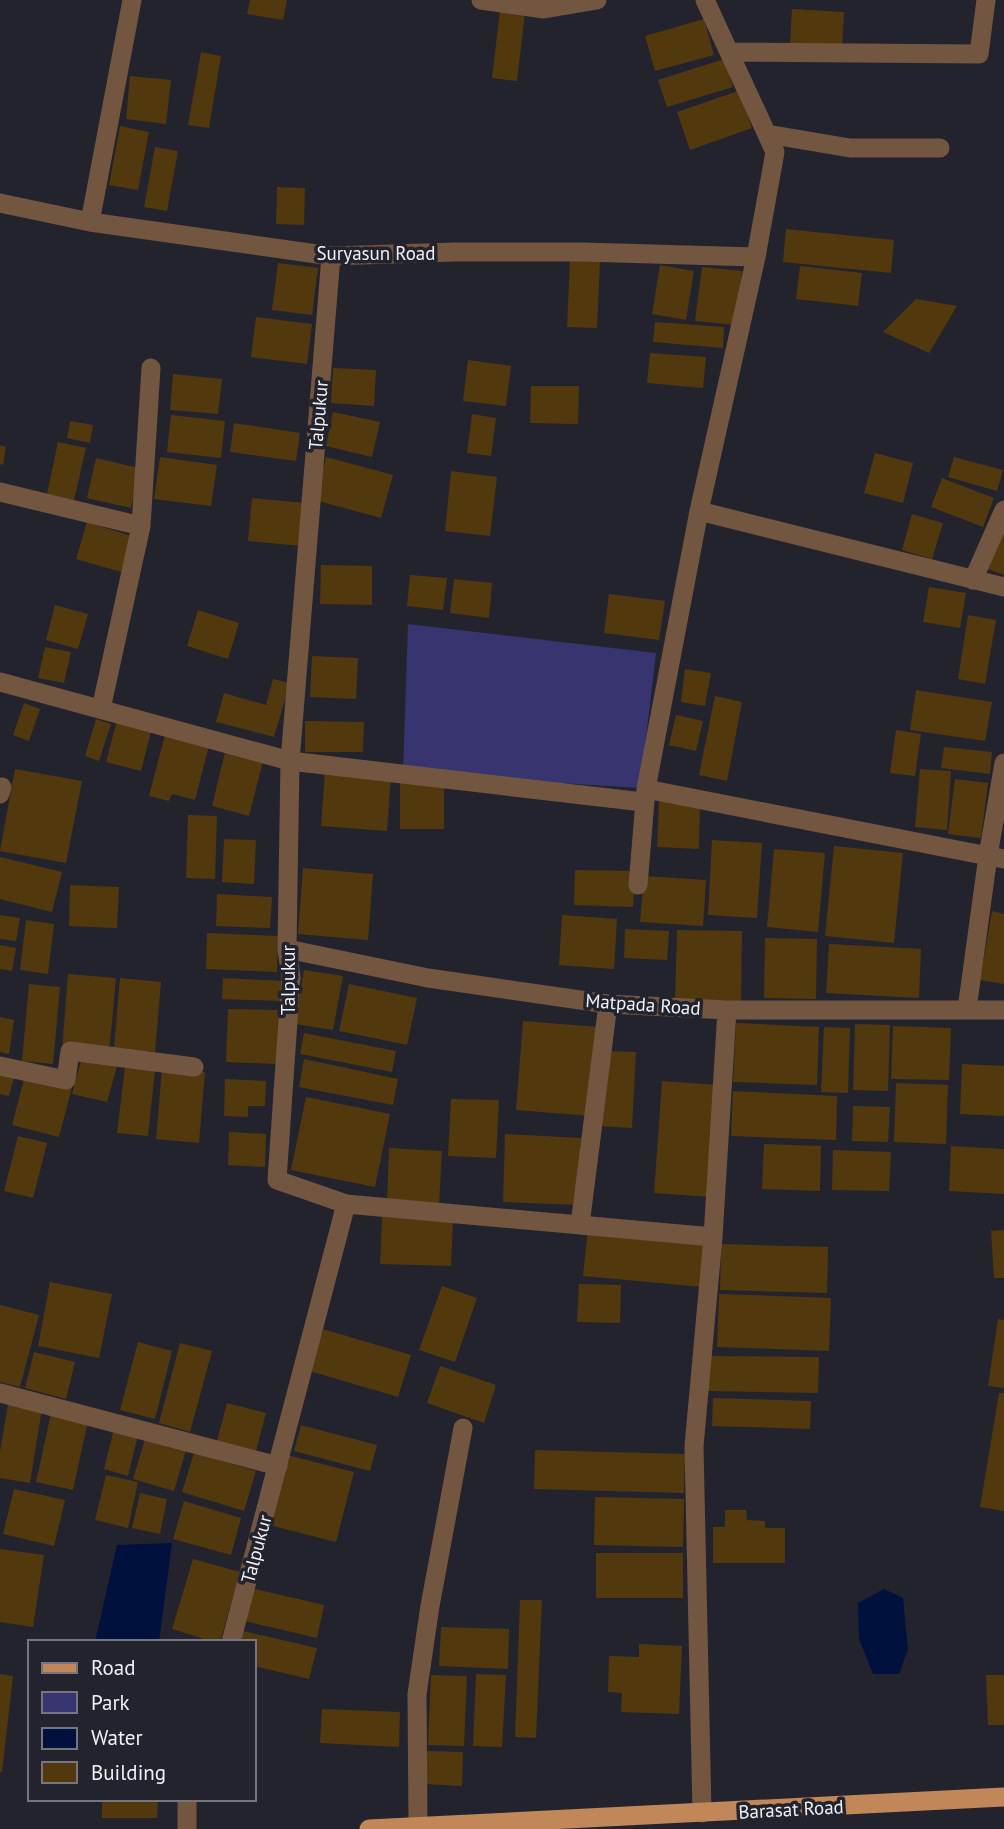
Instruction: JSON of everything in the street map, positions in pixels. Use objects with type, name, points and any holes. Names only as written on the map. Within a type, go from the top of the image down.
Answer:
[{"type":"main road","name":"Barasat Road","points":[[369,1829],[418,1825],[553,1824],[1004,1797]]},
{"type":"street","points":[[90,222],[132,0]]},
{"type":"street","points":[[481,0],[544,9],[597,0]]},
{"type":"street","points":[[638,885],[645,796],[699,511],[756,257],[775,152],[705,0]]},
{"type":"street","points":[[729,52],[979,54],[986,0]]},
{"type":"street","points":[[767,134],[850,148],[940,148]]},
{"type":"street","name":"Suryasun Road","points":[[0,203],[90,222],[331,256],[583,252],[756,257]]},
{"type":"street","name":"Talpukur","points":[[231,1640],[346,1204],[277,1180],[291,977],[287,949],[290,761],[331,256]]},
{"type":"street","points":[[101,709],[141,526],[151,368]]},
{"type":"street","points":[[0,492],[141,526]]},
{"type":"street","points":[[973,580],[1004,510]]},
{"type":"street","points":[[699,511],[1004,587]]},
{"type":"street","points":[[0,682],[290,761],[645,796],[996,857]]},
{"type":"street","points":[[967,1009],[996,857],[1004,763]]},
{"type":"street","name":"Matpada Road","points":[[287,949],[428,978],[608,1004],[727,1010],[1004,1010]]},
{"type":"street","points":[[580,1225],[608,1004]]},
{"type":"street","points":[[702,1813],[694,1446],[713,1237],[727,1010]]},
{"type":"street","points":[[0,1066],[66,1080],[70,1051],[194,1067]]},
{"type":"street","points":[[346,1204],[713,1237]]},
{"type":"street","points":[[0,1394],[278,1466]]},
{"type":"street","points":[[418,1825],[417,1694],[430,1606],[463,1428]]},
{"type":"street","points":[[187,1801],[187,1829]]},
{"type":"green space","points":[[408,624],[656,653],[640,788],[403,773]]},
{"type":"water","points":[[172,1543],[159,1640],[95,1640],[117,1545]]},
{"type":"water","points":[[884,1589],[903,1598],[908,1649],[899,1674],[873,1674],[859,1639],[858,1603]]},
{"type":"building","points":[[250,0],[287,0],[283,20],[247,14]]},
{"type":"building","points":[[792,9],[844,12],[842,49],[790,46]]},
{"type":"building","points":[[500,10],[525,13],[517,81],[492,78]]},
{"type":"building","points":[[704,19],[714,55],[655,71],[645,36]]},
{"type":"building","points":[[201,52],[221,56],[209,128],[188,125]]},
{"type":"building","points":[[724,59],[733,87],[667,107],[658,80]]},
{"type":"building","points":[[130,76],[171,80],[166,124],[126,119]]},
{"type":"building","points":[[738,91],[752,128],[690,150],[677,112]]},
{"type":"building","points":[[120,126],[149,132],[138,190],[109,185]]},
{"type":"building","points":[[155,147],[178,151],[167,211],[144,207]]},
{"type":"building","points":[[277,187],[305,188],[304,225],[276,224]]},
{"type":"building","points":[[786,229],[894,240],[891,273],[783,262]]},
{"type":"building","points":[[570,260],[600,261],[597,328],[567,327]]},
{"type":"building","points":[[278,263],[318,268],[312,315],[272,310]]},
{"type":"building","points":[[660,265],[694,271],[686,320],[652,314]]},
{"type":"building","points":[[800,266],[862,273],[858,306],[796,299]]},
{"type":"building","points":[[702,267],[742,271],[736,325],[695,321]]},
{"type":"building","points":[[916,299],[957,306],[929,353],[883,332]]},
{"type":"building","points":[[256,317],[312,324],[307,364],[251,357]]},
{"type":"building","points":[[655,322],[724,327],[723,348],[653,342]]},
{"type":"building","points":[[650,353],[706,357],[703,388],[647,383]]},
{"type":"building","points":[[468,360],[511,366],[506,406],[463,401]]},
{"type":"building","points":[[333,368],[376,370],[374,406],[331,403]]},
{"type":"building","points":[[173,374],[222,379],[218,414],[170,410]]},
{"type":"building","points":[[531,386],[579,386],[578,424],[530,423]]},
{"type":"building","points":[[333,412],[380,422],[372,457],[326,446]]},
{"type":"building","points":[[472,414],[496,418],[491,456],[467,453]]},
{"type":"building","points":[[171,415],[225,421],[221,458],[167,452]]},
{"type":"building","points":[[70,421],[93,425],[90,443],[67,438]]},
{"type":"building","points":[[234,423],[300,433],[296,461],[230,452]]},
{"type":"building","points":[[58,442],[86,448],[74,500],[47,494]]},
{"type":"building","points":[[0,445],[6,447],[3,465],[0,464]]},
{"type":"building","points":[[875,453],[913,463],[903,503],[864,493]]},
{"type":"building","points":[[160,457],[217,465],[211,506],[154,499]]},
{"type":"building","points":[[326,457],[393,475],[381,518],[315,500]]},
{"type":"building","points":[[954,457],[1003,470],[997,491],[948,477]]},
{"type":"building","points":[[96,458],[139,468],[131,508],[87,498]]},
{"type":"building","points":[[451,471],[497,477],[490,536],[445,531]]},
{"type":"building","points":[[942,478],[994,498],[983,527],[931,507]]},
{"type":"building","points":[[252,498],[305,503],[301,546],[248,541]]},
{"type":"building","points":[[912,514],[943,523],[932,559],[902,550]]},
{"type":"building","points":[[87,522],[131,536],[121,572],[76,559]]},
{"type":"building","points":[[1004,530],[1004,575],[988,569]]},
{"type":"building","points":[[321,565],[372,566],[372,605],[320,604]]},
{"type":"building","points":[[410,575],[447,578],[443,610],[407,606]]},
{"type":"building","points":[[454,579],[492,583],[489,618],[450,613]]},
{"type":"building","points":[[929,587],[966,593],[960,628],[923,622]]},
{"type":"building","points":[[609,594],[665,601],[659,640],[604,633]]},
{"type":"building","points":[[55,605],[88,614],[78,649],[46,640]]},
{"type":"building","points":[[198,610],[239,623],[228,659],[187,646]]},
{"type":"building","points":[[968,615],[996,620],[985,684],[958,679]]},
{"type":"building","points":[[45,647],[71,652],[64,683],[38,678]]},
{"type":"building","points":[[312,656],[358,658],[356,699],[310,697]]},
{"type":"building","points":[[685,669],[711,673],[705,706],[681,702]]},
{"type":"building","points":[[273,679],[290,683],[274,737],[216,722],[224,693],[266,705]]},
{"type":"building","points":[[916,690],[992,702],[985,741],[910,730]]},
{"type":"building","points":[[715,696],[742,702],[727,781],[699,775]]},
{"type":"building","points":[[24,703],[40,709],[29,741],[13,735]]},
{"type":"building","points":[[676,715],[703,721],[696,751],[669,745]]},
{"type":"building","points":[[96,719],[111,724],[99,761],[85,756]]},
{"type":"building","points":[[117,720],[152,728],[141,771],[106,762]]},
{"type":"building","points":[[305,721],[364,722],[363,752],[305,752]]},
{"type":"building","points":[[896,730],[921,734],[915,776],[890,773]]},
{"type":"building","points":[[165,735],[209,746],[195,800],[172,794],[169,801],[149,796]]},
{"type":"building","points":[[944,747],[992,752],[990,774],[941,768]]},
{"type":"building","points":[[225,752],[263,761],[249,816],[212,806]]},
{"type":"building","points":[[15,769],[82,781],[66,863],[0,851]]},
{"type":"building","points":[[920,769],[951,771],[947,830],[915,827]]},
{"type":"building","points":[[325,771],[391,775],[387,831],[321,826]]},
{"type":"building","points":[[400,779],[444,779],[444,829],[400,829]]},
{"type":"building","points":[[955,779],[988,783],[981,838],[948,834]]},
{"type":"building","points":[[659,801],[700,803],[699,849],[657,847]]},
{"type":"building","points":[[188,815],[217,816],[215,879],[186,878]]},
{"type":"building","points":[[224,839],[256,840],[254,884],[222,882]]},
{"type":"building","points":[[712,840],[762,843],[757,918],[708,915]]},
{"type":"building","points":[[834,846],[903,853],[894,943],[825,936]]},
{"type":"building","points":[[774,849],[825,853],[818,932],[767,927]]},
{"type":"building","points":[[0,857],[62,872],[52,912],[0,899]]},
{"type":"building","points":[[303,868],[373,874],[368,940],[298,934]]},
{"type":"building","points":[[575,870],[635,871],[633,907],[574,905]]},
{"type":"building","points":[[644,876],[706,880],[703,926],[640,922]]},
{"type":"building","points":[[70,885],[119,887],[117,928],[69,926]]},
{"type":"building","points":[[217,894],[272,897],[270,928],[216,926]]},
{"type":"building","points":[[992,911],[1004,914],[1004,984],[980,980]]},
{"type":"building","points":[[0,915],[20,918],[16,941],[0,939]]},
{"type":"building","points":[[562,915],[617,919],[614,969],[559,965]]},
{"type":"building","points":[[26,920],[54,924],[48,974],[20,970]]},
{"type":"building","points":[[625,929],[669,931],[667,960],[624,958]]},
{"type":"building","points":[[677,930],[742,931],[741,1001],[675,1000]]},
{"type":"building","points":[[207,933],[278,936],[277,972],[206,969]]},
{"type":"building","points":[[765,938],[817,939],[816,999],[764,998]]},
{"type":"building","points":[[829,944],[921,949],[919,998],[826,993]]},
{"type":"building","points":[[0,945],[16,948],[12,971],[0,969]]},
{"type":"building","points":[[304,970],[343,976],[333,1030],[295,1024]]},
{"type":"building","points":[[68,974],[116,978],[109,1053],[62,1050]]},
{"type":"building","points":[[120,978],[161,982],[155,1052],[114,1048]]},
{"type":"building","points":[[223,978],[282,981],[281,1001],[222,999]]},
{"type":"building","points":[[29,984],[60,987],[53,1064],[22,1061]]},
{"type":"building","points":[[349,984],[417,998],[407,1045],[339,1031]]},
{"type":"building","points":[[228,1009],[279,1010],[277,1064],[226,1062]]},
{"type":"building","points":[[0,1017],[14,1020],[9,1054],[0,1052]]},
{"type":"building","points":[[523,1021],[599,1027],[592,1116],[516,1110]]},
{"type":"building","points":[[736,1023],[819,1027],[817,1085],[733,1082]]},
{"type":"building","points":[[855,1024],[890,1025],[888,1091],[853,1090]]},
{"type":"building","points":[[893,1026],[951,1028],[949,1080],[891,1079]]},
{"type":"building","points":[[824,1027],[850,1028],[848,1093],[821,1092]]},
{"type":"building","points":[[304,1033],[396,1051],[392,1072],[300,1054]]},
{"type":"building","points":[[603,1051],[636,1052],[632,1128],[599,1126]]},
{"type":"building","points":[[82,1057],[117,1066],[107,1102],[72,1094]]},
{"type":"building","points":[[304,1059],[398,1079],[393,1105],[299,1087]]},
{"type":"building","points":[[962,1064],[1004,1066],[1004,1116],[960,1114]]},
{"type":"building","points":[[125,1067],[155,1071],[148,1136],[117,1133]]},
{"type":"building","points":[[0,1068],[16,1070],[9,1096],[0,1094]]},
{"type":"building","points":[[162,1069],[205,1072],[199,1143],[156,1139]]},
{"type":"building","points":[[25,1075],[72,1087],[59,1137],[12,1125]]},
{"type":"building","points":[[225,1079],[266,1081],[265,1106],[248,1106],[248,1117],[224,1116]]},
{"type":"building","points":[[662,1081],[719,1085],[711,1197],[654,1193]]},
{"type":"building","points":[[896,1083],[948,1085],[946,1144],[894,1142]]},
{"type":"building","points":[[733,1091],[837,1096],[836,1140],[731,1136]]},
{"type":"building","points":[[306,1097],[390,1114],[375,1187],[291,1170]]},
{"type":"building","points":[[451,1099],[499,1100],[496,1158],[448,1156]]},
{"type":"building","points":[[853,1106],[890,1107],[888,1142],[852,1141]]},
{"type":"building","points":[[229,1132],[266,1134],[265,1167],[228,1165]]},
{"type":"building","points":[[505,1134],[581,1138],[578,1205],[503,1202]]},
{"type":"building","points":[[18,1136],[47,1143],[33,1198],[4,1191]]},
{"type":"building","points":[[764,1144],[821,1146],[820,1191],[762,1189]]},
{"type":"building","points":[[951,1146],[1004,1149],[1004,1194],[949,1191]]},
{"type":"building","points":[[389,1148],[442,1151],[439,1205],[387,1203]]},
{"type":"building","points":[[833,1150],[891,1152],[889,1191],[832,1190]]},
{"type":"building","points":[[382,1217],[453,1219],[451,1266],[380,1264]]},
{"type":"building","points":[[588,1229],[708,1240],[703,1287],[583,1276]]},
{"type":"building","points":[[1004,1230],[1004,1278],[994,1278],[991,1231]]},
{"type":"building","points":[[721,1244],[828,1247],[827,1293],[720,1290]]},
{"type":"building","points":[[50,1282],[112,1294],[99,1358],[38,1346]]},
{"type":"building","points":[[579,1284],[621,1285],[620,1323],[577,1322]]},
{"type":"building","points":[[442,1286],[477,1298],[455,1362],[419,1350]]},
{"type":"building","points":[[719,1294],[831,1298],[829,1351],[717,1347]]},
{"type":"building","points":[[0,1305],[39,1315],[20,1387],[0,1382]]},
{"type":"building","points":[[998,1319],[1004,1320],[1004,1388],[988,1386]]},
{"type":"building","points":[[323,1329],[411,1355],[398,1397],[310,1371]]},
{"type":"building","points":[[138,1342],[172,1351],[155,1419],[120,1410]]},
{"type":"building","points":[[180,1343],[212,1351],[190,1432],[159,1423]]},
{"type":"building","points":[[34,1352],[75,1362],[66,1399],[25,1388]]},
{"type":"building","points":[[709,1356],[819,1357],[818,1393],[708,1391]]},
{"type":"building","points":[[440,1366],[496,1385],[484,1423],[427,1403]]},
{"type":"building","points":[[999,1393],[1004,1393],[1004,1511],[980,1507]]},
{"type":"building","points":[[713,1398],[811,1401],[810,1429],[712,1426]]},
{"type":"building","points":[[227,1403],[266,1413],[256,1451],[217,1441]]},
{"type":"building","points":[[8,1404],[42,1409],[30,1483],[0,1478],[0,1452]]},
{"type":"building","points":[[51,1413],[88,1421],[73,1490],[36,1482]]},
{"type":"building","points":[[301,1425],[377,1445],[370,1471],[294,1451]]},
{"type":"building","points":[[114,1429],[138,1435],[128,1476],[104,1469]]},
{"type":"building","points":[[145,1439],[186,1450],[174,1491],[133,1479]]},
{"type":"building","points":[[535,1450],[685,1454],[684,1493],[534,1489]]},
{"type":"building","points":[[194,1453],[256,1471],[244,1511],[182,1492]]},
{"type":"building","points":[[287,1455],[354,1472],[336,1542],[269,1525]]},
{"type":"building","points":[[106,1475],[138,1482],[128,1528],[95,1520]]},
{"type":"building","points":[[14,1489],[65,1500],[54,1546],[3,1534]]},
{"type":"building","points":[[140,1493],[167,1499],[160,1534],[132,1528]]},
{"type":"building","points":[[595,1497],[684,1499],[683,1547],[594,1545]]},
{"type":"building","points":[[184,1501],[241,1518],[231,1555],[173,1539]]},
{"type":"building","points":[[725,1510],[746,1510],[747,1520],[765,1521],[765,1528],[785,1528],[785,1563],[713,1563],[713,1527],[725,1527]]},
{"type":"building","points":[[0,1549],[44,1555],[33,1627],[0,1622]]},
{"type":"building","points":[[596,1553],[683,1553],[683,1598],[596,1598]]},
{"type":"building","points":[[193,1559],[240,1572],[221,1640],[208,1640],[172,1629]]},
{"type":"building","points":[[251,1588],[324,1605],[317,1638],[244,1621]]},
{"type":"building","points":[[520,1600],[542,1600],[536,1738],[515,1737]]},
{"type":"building","points":[[441,1627],[509,1629],[508,1669],[439,1666]]},
{"type":"building","points":[[239,1630],[317,1648],[309,1679],[256,1666],[256,1640],[236,1640]]},
{"type":"building","points":[[639,1644],[682,1646],[679,1714],[621,1712],[622,1693],[608,1692],[609,1656],[639,1657]]},
{"type":"building","points":[[0,1674],[13,1676],[2,1772],[0,1772]]},
{"type":"building","points":[[476,1674],[506,1675],[502,1747],[473,1746]]},
{"type":"building","points":[[431,1675],[467,1676],[464,1746],[428,1745]]},
{"type":"building","points":[[986,1675],[1004,1675],[1004,1725],[988,1725]]},
{"type":"building","points":[[322,1709],[400,1712],[399,1747],[320,1743]]},
{"type":"building","points":[[426,1751],[463,1752],[462,1786],[425,1784]]},
{"type":"building","points":[[102,1801],[158,1801],[157,1818],[102,1818]]}]
